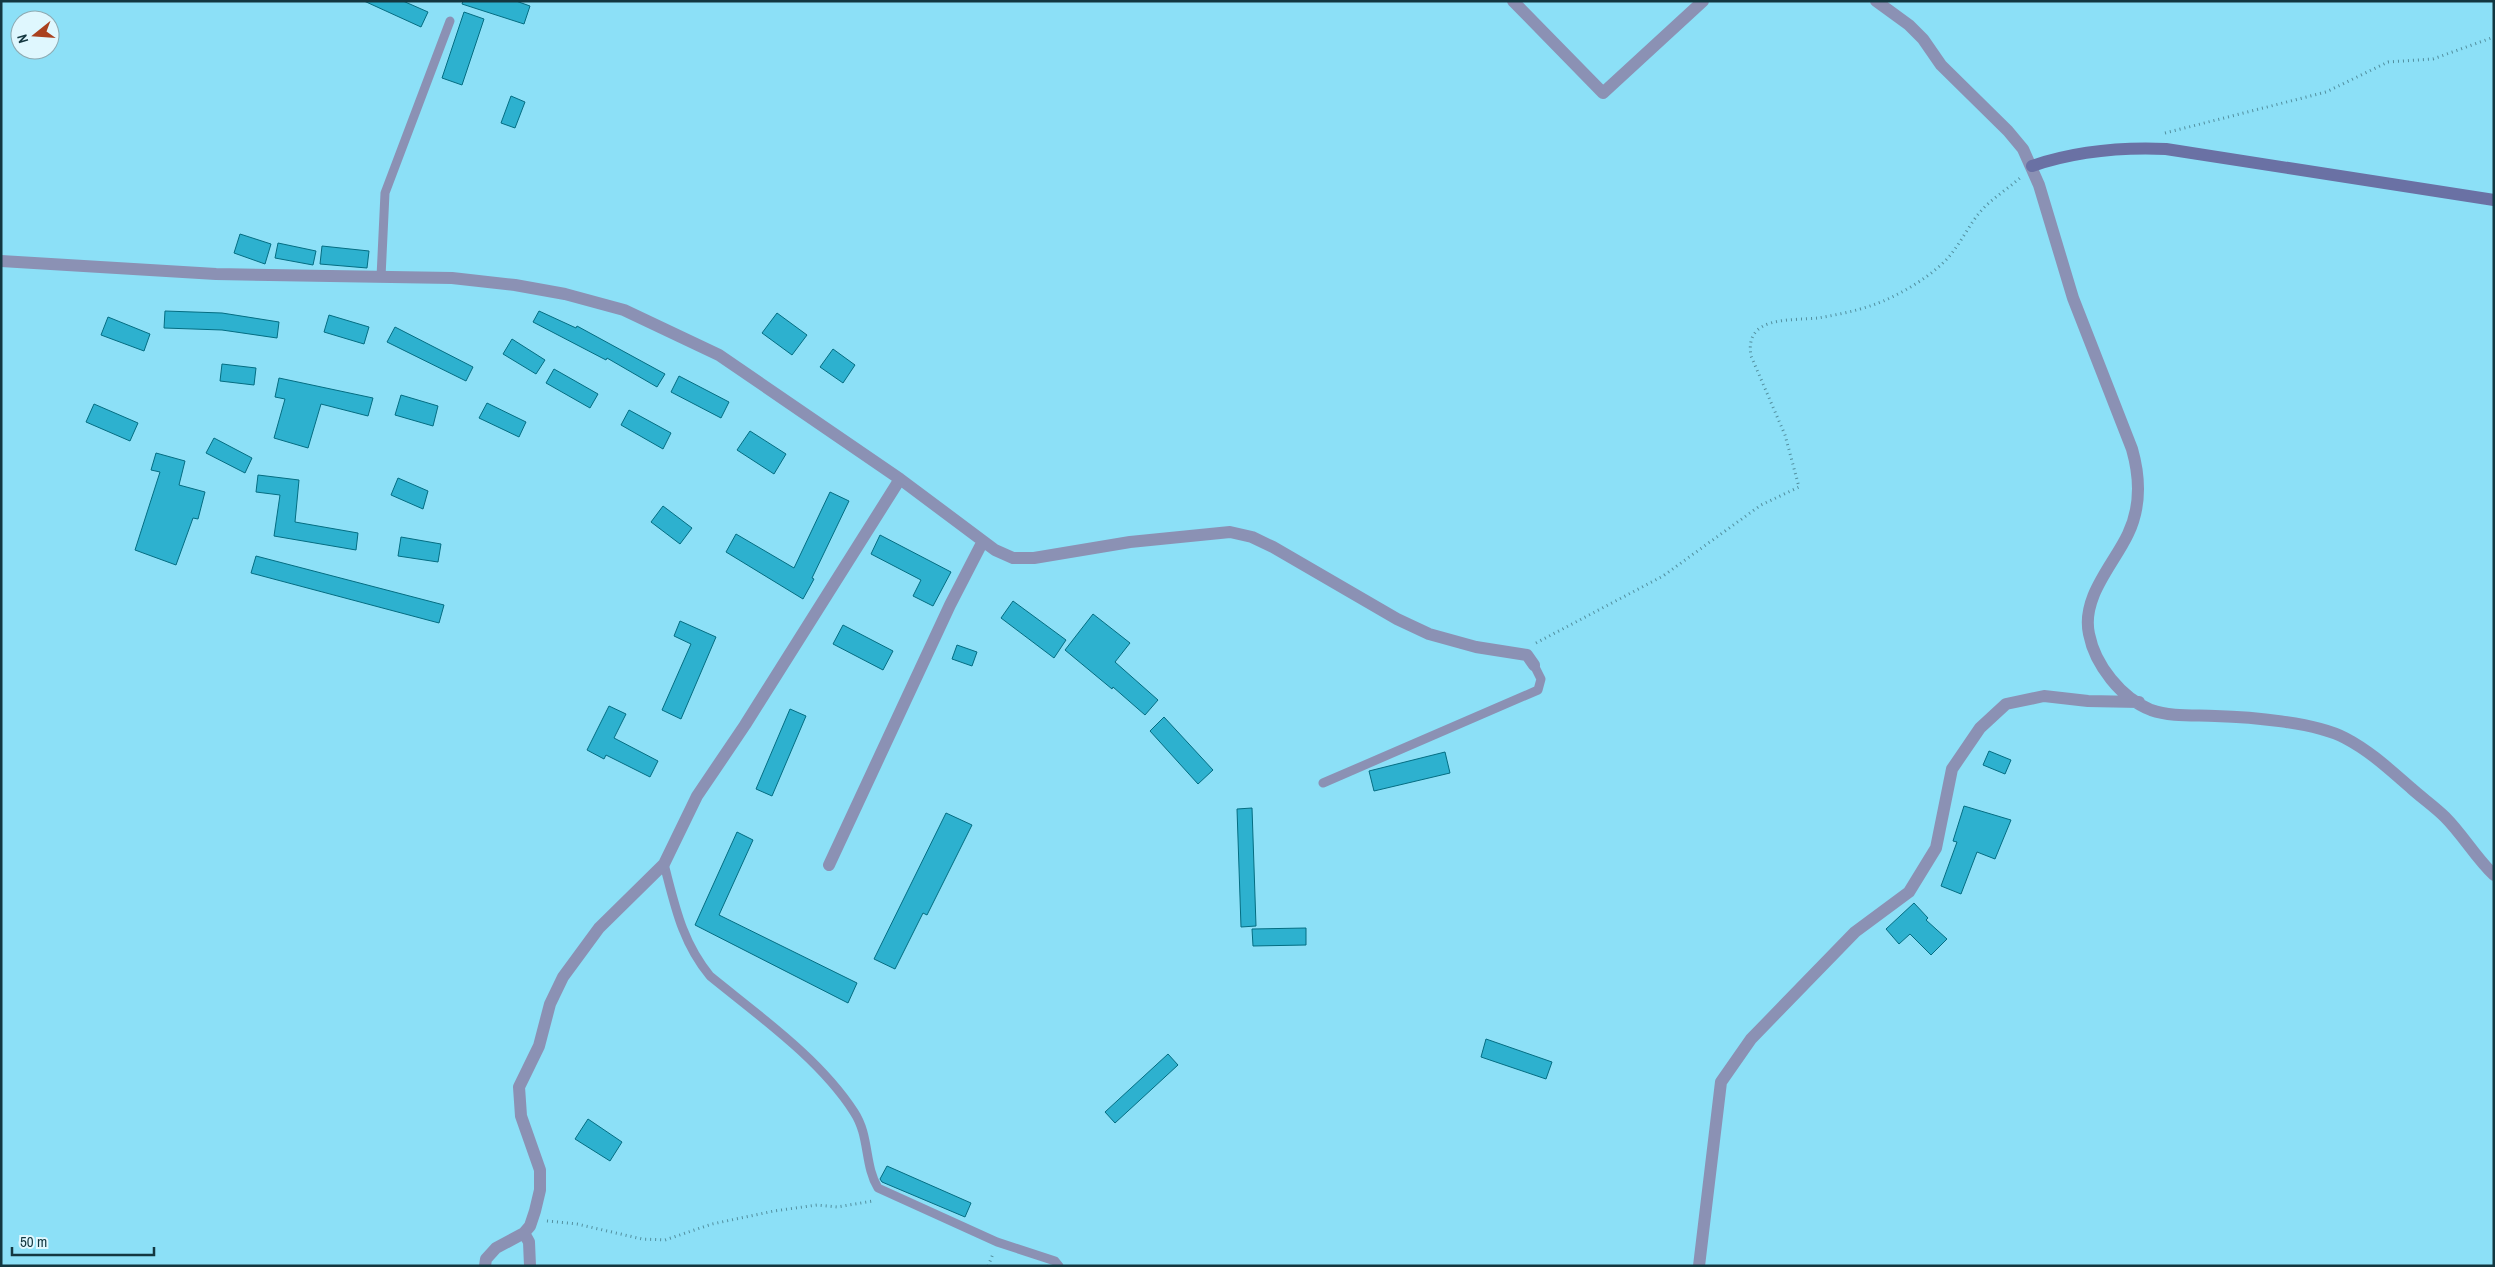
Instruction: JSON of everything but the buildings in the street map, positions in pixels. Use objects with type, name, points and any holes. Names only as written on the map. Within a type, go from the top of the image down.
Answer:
[{"type":"street","points":[[1513,1],[1603,93],[1703,1]]},
{"type":"street","points":[[1876,1],[1923,39],[1941,64],[2008,131],[2023,149],[2032,166],[2073,298],[2132,449],[2138,470],[2139,490],[2135,513],[2129,533],[2095,592],[2090,610],[2088,632],[2094,652],[2102,667],[2114,683],[2150,710],[2167,714],[2220,716],[2316,728],[2342,736],[2365,748],[2446,818],[2494,875]]},
{"type":"street","points":[[2032,166],[2061,156],[2120,148],[2166,149],[2494,200]]},
{"type":"street","points":[[1,261],[216,274],[452,278],[515,285],[565,294],[624,310],[719,355],[900,479],[983,541],[1013,558],[1034,558],[1130,542],[1230,532],[1252,537],[1273,547],[1397,619],[1429,634],[1476,647],[1527,655],[1534,665]]},
{"type":"street","points":[[530,1266],[527,1229],[540,1190],[540,1170],[521,1116],[519,1087],[539,1046],[550,1004],[563,977],[600,928],[664,864],[697,796],[745,725],[900,479]]},
{"type":"street","points":[[830,865],[950,605],[983,541]]},
{"type":"street","points":[[1699,1266],[1720,1082],[1751,1040],[1854,932],[1909,892],[1936,848],[1952,769],[1980,728],[2006,704],[2044,696],[2088,701],[2139,702]]},
{"type":"street","points":[[484,1266],[486,1258],[496,1248],[527,1229]]},
{"type":"lane","points":[[381,277],[384,193],[450,21]]},
{"type":"lane","points":[[1323,783],[1538,690],[1541,679],[1534,665]]},
{"type":"lane","points":[[664,864],[686,940],[695,958],[710,976],[818,1069],[855,1113],[864,1131],[872,1178],[878,1188],[998,1242],[1055,1261],[1060,1266]]},
{"type":"path","points":[[2157,136],[2215,119],[2326,92],[2388,62],[2433,59],[2494,37]]},
{"type":"path","points":[[1510,652],[1527,647],[1560,632],[1663,576],[1761,505],[1799,487],[1786,435],[1751,356],[1749,345],[1751,337],[1764,326],[1780,320],[1820,317],[1867,307],[1884,301],[1916,283],[1951,255],[1980,213],[2032,166]]},
{"type":"path","points":[[527,1229],[539,1221],[556,1221],[602,1229],[642,1239],[665,1240],[712,1224],[774,1211],[817,1205],[837,1207],[896,1196]]}]
